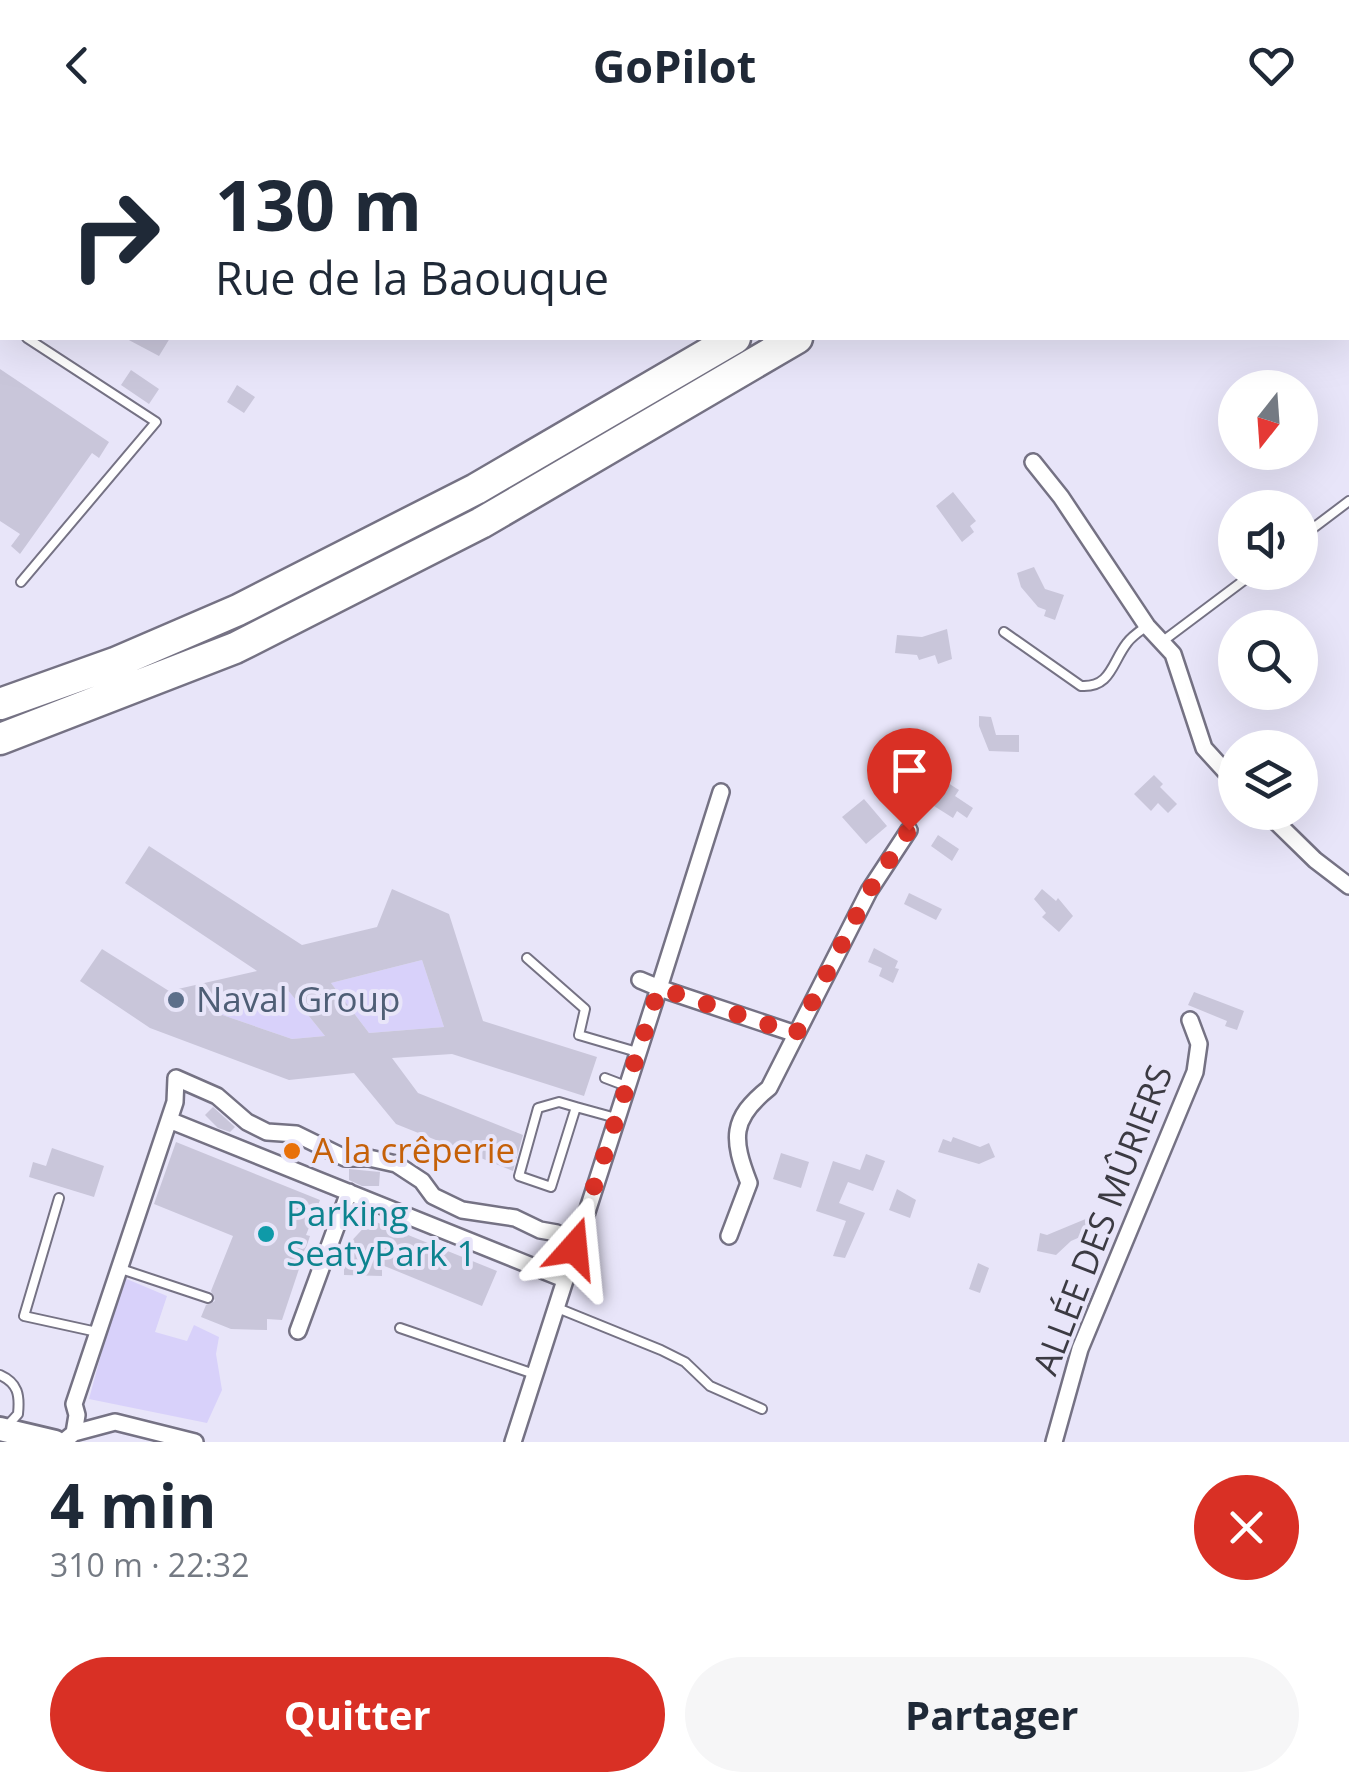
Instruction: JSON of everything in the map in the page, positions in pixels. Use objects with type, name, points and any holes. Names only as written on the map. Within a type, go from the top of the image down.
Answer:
[{"type":"highway","points":[[0,704],[115,663],[238,610],[476,488],[732,340]]},
{"type":"highway","points":[[0,739],[134,690],[270,630],[481,524],[794,340]]},
{"type":"main road","points":[[1,1429],[64,1439]]},
{"type":"street","points":[[1034,462],[1147,626],[1172,654],[1204,748],[1218,763]]},
{"type":"street","points":[[513,1442],[720,792]]},
{"type":"street","points":[[730,1236],[749,1183],[737,1152],[737,1129],[749,1104],[769,1088],[869,891],[909,830]]},
{"type":"street","points":[[1284,830],[1349,886]]},
{"type":"street","points":[[640,980],[796,1034]]},
{"type":"street","name":"ALLÉE DES MÛRIERS","points":[[1054,1442],[1080,1349],[1194,1072],[1199,1044],[1190,1020]]},
{"type":"street","points":[[64,1439],[77,1423],[74,1404],[175,1102],[176,1078],[217,1096],[246,1122],[267,1132],[296,1134],[346,1158],[396,1164],[422,1181],[433,1196],[462,1210],[515,1218],[540,1230],[558,1232]]},
{"type":"street","points":[[169,1120],[564,1279]]},
{"type":"street","points":[[298,1331],[348,1192]]},
{"type":"street","points":[[74,1404],[88,1414],[195,1442]]},
{"type":"street","points":[[64,1439],[115,1422]]},
{"type":"lane","points":[[21,582],[156,422],[29,340]]},
{"type":"lane","points":[[1318,524],[1349,501]]},
{"type":"lane","points":[[1163,641],[1231,590]]},
{"type":"lane","points":[[1004,632],[1082,686],[1093,687],[1103,683],[1128,640],[1147,626]]},
{"type":"lane","points":[[527,958],[585,1009],[579,1035],[637,1052]]},
{"type":"lane","points":[[605,1078],[626,1086]]},
{"type":"lane","points":[[576,1107],[552,1187],[519,1176],[538,1108],[559,1102],[616,1118]]},
{"type":"lane","points":[[59,1198],[24,1316],[98,1332]]},
{"type":"lane","points":[[118,1268],[208,1298]]},
{"type":"lane","points":[[555,1308],[662,1350],[685,1362],[710,1386],[762,1409]]},
{"type":"lane","points":[[400,1328],[534,1374]]},
{"type":"lane","points":[[0,1375],[12,1381],[19,1404],[18,1414],[1,1429]]},
{"type":"shaded area","points":[[422,960],[444,1027],[369,1033],[331,983]]},
{"type":"shaded area","points":[[287,989],[325,1036],[292,1039],[208,1010]]},
{"type":"shaded area","points":[[122,1277],[167,1296],[155,1332],[187,1341],[194,1325],[219,1337],[216,1354],[222,1390],[207,1423],[89,1399]]},
{"type":"building","points":[[129,340],[169,340],[159,356]]},
{"type":"building","points":[[0,369],[109,442],[99,458],[92,453],[20,554],[11,546],[20,534],[0,521]]},
{"type":"building","points":[[131,370],[159,389],[149,404],[121,385]]},
{"type":"building","points":[[237,385],[255,397],[244,413],[227,402]]},
{"type":"building","points":[[953,492],[976,521],[970,526],[974,532],[962,542],[936,506]]},
{"type":"building","points":[[1034,567],[1045,589],[1064,595],[1055,620],[1044,616],[1046,610],[1038,607],[1021,587],[1017,573]]},
{"type":"building","points":[[947,629],[952,659],[938,664],[935,655],[919,660],[917,655],[895,653],[897,635],[922,637]]},
{"type":"building","points":[[979,716],[991,717],[996,735],[1019,735],[1019,752],[989,751]]},
{"type":"building","points":[[904,755],[922,770],[905,790],[887,775]]},
{"type":"building","points":[[1154,775],[1177,804],[1168,813],[1158,803],[1151,811],[1134,794]]},
{"type":"building","points":[[948,783],[959,790],[955,796],[973,808],[967,818],[957,811],[953,818],[934,806]]},
{"type":"building","points":[[864,799],[887,826],[866,844],[842,817]]},
{"type":"building","points":[[938,835],[959,849],[952,861],[931,846]]},
{"type":"building","name":"Naval Group","points":[[149,846],[302,945],[377,927],[392,889],[449,914],[483,1021],[597,1057],[584,1096],[452,1054],[392,1058],[418,1093],[523,1135],[513,1171],[396,1124],[354,1073],[289,1080],[150,1028],[80,981],[102,949],[169,991],[257,971],[125,883]],"holes":[[[422,960],[444,1027],[369,1033],[331,983]],[[287,989],[325,1036],[292,1039],[208,1010]]]},
{"type":"building","points":[[1042,889],[1056,901],[1058,898],[1073,916],[1059,932],[1042,917],[1046,913],[1034,899]]},
{"type":"building","points":[[909,893],[942,909],[936,920],[904,904]]},
{"type":"building","points":[[874,948],[898,961],[893,983],[879,976],[882,968],[868,962]]},
{"type":"building","points":[[1194,992],[1244,1011],[1237,1030],[1225,1026],[1227,1021],[1188,1005]]},
{"type":"building","points":[[213,1107],[235,1127],[230,1132],[218,1128],[205,1115]]},
{"type":"building","points":[[953,1137],[980,1147],[989,1143],[995,1157],[979,1164],[938,1152],[943,1139],[951,1142]]},
{"type":"building","name":"Parking SeatyPark 1","points":[[176,1142],[320,1200],[282,1320],[267,1319],[267,1330],[231,1329],[201,1317],[206,1305],[215,1301],[211,1291],[233,1236],[154,1204]]},
{"type":"building","points":[[52,1148],[104,1166],[94,1197],[29,1177],[33,1162],[46,1166]]},
{"type":"building","points":[[781,1153],[809,1162],[801,1188],[773,1179]]},
{"type":"building","points":[[866,1154],[885,1161],[873,1191],[848,1182],[839,1203],[865,1213],[845,1258],[833,1256],[846,1221],[816,1211],[833,1161],[860,1170]]},
{"type":"building","points":[[349,1169],[380,1172],[379,1186],[362,1186],[349,1180]]},
{"type":"building","points":[[897,1189],[916,1200],[910,1218],[889,1210]]},
{"type":"building","points":[[1088,1218],[1094,1231],[1071,1241],[1056,1255],[1037,1251],[1040,1233],[1047,1235]]},
{"type":"building","points":[[371,1220],[497,1271],[482,1306],[382,1265],[382,1276],[344,1275],[344,1249]]},
{"type":"building","points":[[978,1263],[989,1268],[980,1293],[969,1289]]},
{"type":"place","name":"Naval Group","points":[[176,1000]]},
{"type":"place","name":"A la crêperie","points":[[292,1151]]},
{"type":"place","name":"Parking SeatyPark 1","points":[[266,1234]]},
{"type":"route","points":[[574,1248],[659,988],[796,1034],[869,891],[909,830]]}]
